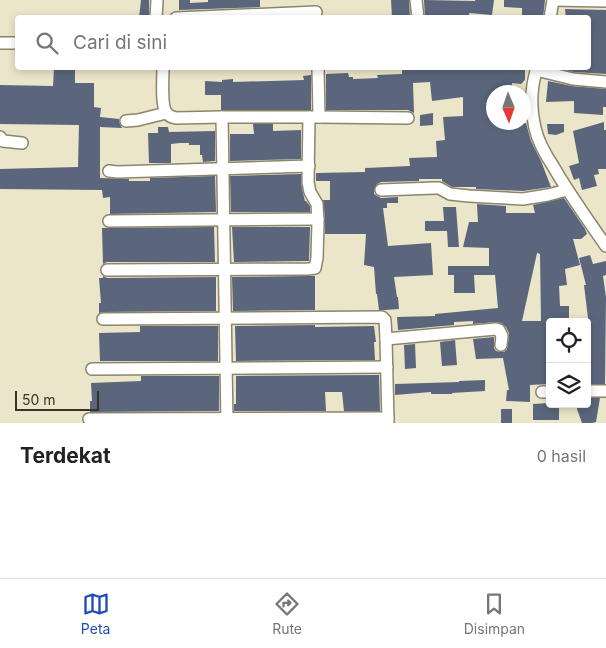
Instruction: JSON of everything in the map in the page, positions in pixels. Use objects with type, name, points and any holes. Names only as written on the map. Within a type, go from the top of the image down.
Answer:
[{"type":"street","points":[[156,15],[157,0]]},
{"type":"street","points":[[416,0],[418,15]]},
{"type":"street","points":[[550,15],[553,0],[606,1]]},
{"type":"street","points":[[236,15],[315,11]]},
{"type":"street","points":[[0,42],[15,43]]},
{"type":"street","points":[[163,70],[163,106],[166,114],[170,117],[408,118]]},
{"type":"street","points":[[107,270],[315,268],[318,218],[317,204],[309,187],[309,166],[318,70]]},
{"type":"street","points":[[536,70],[532,97],[532,115],[541,146],[606,246]]},
{"type":"street","points":[[540,70],[573,79],[606,82]]},
{"type":"street","points":[[126,121],[166,114]]},
{"type":"street","points":[[222,117],[227,420]]},
{"type":"street","points":[[0,137],[3,141],[22,143]]},
{"type":"street","points":[[109,171],[309,166]]},
{"type":"street","points":[[381,190],[439,188],[450,194],[523,199],[568,190]]},
{"type":"street","points":[[109,221],[318,218]]},
{"type":"street","points":[[89,418],[388,420],[386,320],[382,317],[103,319]]},
{"type":"street","points":[[386,339],[496,329],[501,333],[501,344]]},
{"type":"street","points":[[92,369],[387,367]]},
{"type":"street","points":[[591,392],[606,391]]},
{"type":"building","points":[[141,0],[149,0],[149,15],[139,15]]},
{"type":"building","points":[[179,0],[190,0],[190,3],[208,2],[208,0],[260,0],[260,7],[179,10]]},
{"type":"building","points":[[391,0],[409,0],[410,15],[392,15]]},
{"type":"building","points":[[424,0],[494,0],[492,15],[469,13],[469,15],[425,15]]},
{"type":"building","points":[[504,0],[545,0],[543,15],[522,15],[522,8],[504,7]]},
{"type":"building","points":[[565,9],[606,10],[606,74],[566,70],[591,70],[591,15],[566,15]]},
{"type":"building","points":[[54,70],[75,70],[75,83],[94,83],[94,107],[101,108],[100,117],[119,119],[122,128],[100,127],[100,178],[150,181],[150,178],[215,176],[216,212],[110,214],[110,197],[103,198],[102,190],[0,189],[0,169],[78,167],[79,125],[0,124],[0,85],[53,86]]},
{"type":"building","points":[[402,70],[525,70],[525,80],[521,84],[486,85],[486,130],[528,130],[551,187],[523,191],[476,189],[476,187],[452,187],[442,181],[442,179],[419,179],[419,181],[381,182],[377,184],[374,194],[377,196],[381,198],[398,197],[398,203],[387,203],[387,208],[383,208],[388,246],[431,243],[433,275],[394,277],[399,309],[379,310],[374,267],[364,265],[366,234],[325,234],[323,200],[330,200],[330,181],[316,181],[316,173],[365,172],[365,168],[410,166],[409,158],[437,157],[436,141],[445,140],[443,117],[463,116],[463,97],[432,101],[430,82],[413,83],[414,113],[408,110],[326,110],[326,74],[348,73],[349,77],[353,77],[353,79],[378,78],[377,75],[402,74]]},
{"type":"building","points":[[311,75],[311,110],[221,110],[221,95],[205,95],[205,81],[222,82],[222,80],[233,79],[233,82],[304,80],[303,76]]},
{"type":"building","points":[[548,81],[572,86],[606,89],[606,107],[603,107],[603,115],[574,113],[574,101],[546,102]]},
{"type":"building","points":[[433,113],[433,125],[420,126],[420,115]]},
{"type":"building","points":[[604,122],[604,130],[606,130],[606,169],[598,169],[599,174],[594,175],[597,186],[582,190],[579,178],[574,180],[569,166],[579,163],[573,131]]},
{"type":"building","points":[[253,124],[273,124],[273,131],[301,130],[301,159],[230,161],[230,134],[254,134]]},
{"type":"building","points":[[547,124],[564,124],[564,132],[556,135],[548,134]]},
{"type":"building","points":[[158,127],[168,127],[169,132],[215,131],[215,161],[203,162],[202,155],[200,155],[200,145],[180,143],[171,144],[171,163],[149,163],[148,133],[158,133]]},
{"type":"building","points":[[301,174],[303,193],[305,201],[310,206],[310,212],[231,212],[230,176]]},
{"type":"building","points":[[564,198],[587,234],[581,239],[573,239],[580,265],[565,269],[567,285],[559,286],[560,306],[569,306],[569,318],[546,318],[546,384],[530,385],[530,402],[506,401],[507,390],[509,390],[503,358],[476,359],[473,339],[494,337],[494,348],[496,351],[504,352],[507,349],[509,333],[501,323],[473,324],[473,321],[454,322],[454,325],[398,330],[397,317],[435,316],[435,314],[498,308],[495,275],[474,275],[475,293],[454,293],[454,275],[448,275],[448,266],[489,266],[489,248],[463,247],[469,222],[478,222],[477,204],[506,206],[506,213],[535,213],[533,205]],"holes":[[[537,253],[540,254],[541,321],[522,321]]]},
{"type":"building","points":[[443,207],[456,207],[459,247],[448,247],[447,231],[425,231],[425,221],[444,221]]},
{"type":"building","points":[[214,227],[215,262],[107,262],[103,264],[102,228]]},
{"type":"building","points":[[232,227],[310,227],[309,261],[234,262]]},
{"type":"building","points":[[590,255],[593,264],[606,261],[606,275],[603,276],[606,297],[605,384],[591,384],[591,318],[588,318],[584,285],[586,285],[579,258]]},
{"type":"building","points":[[103,276],[107,278],[216,277],[216,311],[99,313],[99,303],[101,303],[99,278],[103,278]]},
{"type":"building","points":[[315,276],[315,310],[233,311],[232,277]]},
{"type":"building","points":[[315,325],[315,327],[374,326],[376,342],[374,342],[375,360],[236,361],[235,326]]},
{"type":"building","points":[[140,326],[218,326],[218,361],[100,361],[99,333],[140,332]]},
{"type":"building","points":[[455,340],[457,365],[442,366],[440,342]]},
{"type":"building","points":[[415,344],[416,368],[405,369],[404,345]]},
{"type":"building","points":[[379,375],[380,411],[344,411],[342,392],[325,392],[326,411],[234,411],[234,404],[236,404],[236,376]]},
{"type":"building","points":[[141,376],[219,376],[219,411],[90,412],[90,401],[92,401],[91,383],[141,381]]},
{"type":"building","points":[[485,380],[485,391],[452,394],[431,394],[431,392],[395,395],[395,384]]},
{"type":"building","points":[[591,398],[600,398],[596,422],[582,423],[577,409],[591,408]]},
{"type":"building","points":[[546,403],[546,408],[559,408],[559,420],[533,420],[533,404]]},
{"type":"building","points":[[501,409],[512,409],[512,423],[501,423]]}]
